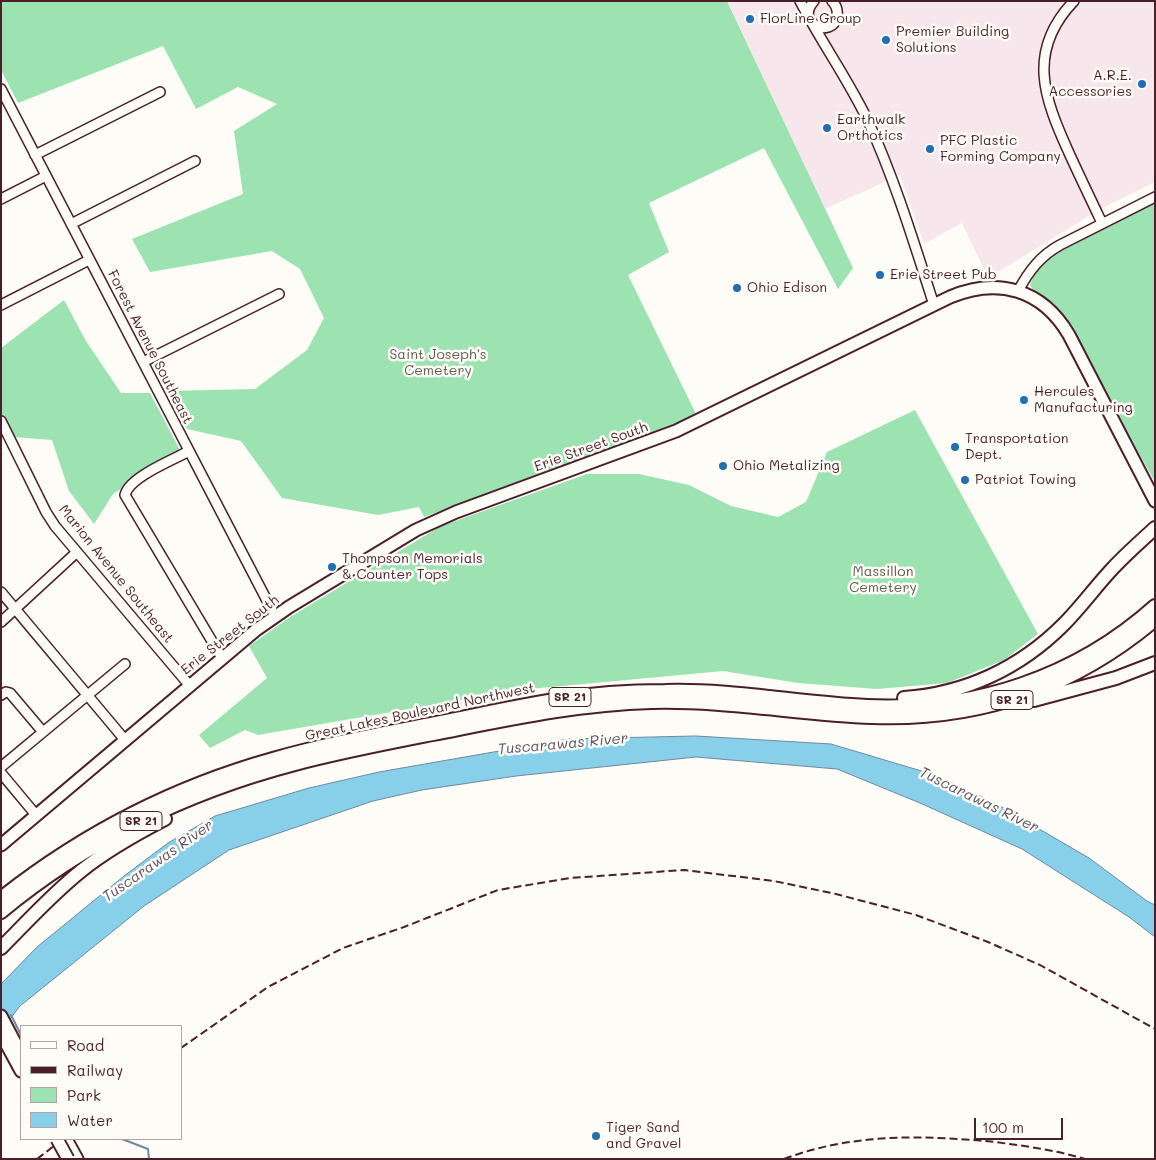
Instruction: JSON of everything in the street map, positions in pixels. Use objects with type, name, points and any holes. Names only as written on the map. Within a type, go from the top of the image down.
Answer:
[{"type":"highway","points":[[785,698],[803,696],[880,699],[917,698],[952,691],[985,679],[1020,660],[1051,636],[1113,568],[1155,528]]},
{"type":"highway","name":"Great Lakes Boulevard Northwest","points":[[1,898],[58,856],[130,814],[200,783],[273,758],[434,723],[541,702],[589,695],[666,691],[740,694],[864,706],[904,707],[942,704],[977,698],[1027,683],[1072,664],[1106,645],[1155,606]]},
{"type":"highway","name":"Great Lakes Boulevard Northwest","points":[[1,912],[74,859],[143,820],[216,788],[297,763],[521,716],[600,705],[652,702],[705,703],[886,717],[940,716],[981,709],[1018,699],[1045,688],[1081,671],[1122,646],[1155,620]]},
{"type":"highway","points":[[850,715],[899,722],[935,720],[974,714],[1082,688],[1116,678],[1155,663]]},
{"type":"highway","points":[[1,948],[67,882],[128,838],[186,808],[226,791],[274,775],[297,763]]},
{"type":"main road","name":"Erie Street South","points":[[1,845],[222,658],[275,616],[382,549],[416,530],[456,512],[676,431],[962,292],[983,287],[1000,287],[1018,291],[1033,298],[1047,308],[1064,327],[1155,501]]},
{"type":"main road","points":[[1,1016],[20,1052]]},
{"type":"main road","points":[[1,1034],[20,1069]]},
{"type":"main road","points":[[58,1140],[68,1159]]},
{"type":"main road","points":[[67,1140],[77,1159]]},
{"type":"street","points":[[800,1],[852,91],[879,147],[934,305]]},
{"type":"street","points":[[814,1],[808,11],[810,20],[813,24],[822,28],[831,25],[838,13],[832,1]]},
{"type":"street","points":[[1074,1],[1063,14],[1051,36],[1046,53],[1043,77],[1046,96],[1053,117],[1102,223]]},
{"type":"street","name":"Forest Avenue Southeast","points":[[1,89],[275,616]]},
{"type":"street","points":[[35,155],[160,92]]},
{"type":"street","points":[[71,224],[195,161]]},
{"type":"street","points":[[1,199],[46,176]]},
{"type":"street","points":[[1018,291],[1032,268],[1047,252],[1155,197]]},
{"type":"street","points":[[1,305],[89,260]]},
{"type":"street","points":[[143,362],[279,294]]},
{"type":"street","name":"Marion Avenue Southeast","points":[[2,425],[46,512],[77,552],[190,686]]},
{"type":"street","points":[[189,452],[142,476],[128,488],[125,495],[222,658]]},
{"type":"street","points":[[1,622],[77,552]]},
{"type":"street","points":[[1,592],[125,740]]},
{"type":"street","points":[[1,767],[125,664]]},
{"type":"street","points":[[1,695],[6,692],[10,693],[43,732]]},
{"type":"street","points":[[1,773],[36,815]]},
{"type":"shaded area","points":[[729,1],[1155,1],[1155,182],[1102,208],[988,278],[962,223],[924,244],[900,175],[825,209]]},
{"type":"green space","name":"Saint Joseph's Cemetery","points":[[1,1],[727,1],[853,268],[838,289],[764,148],[649,203],[669,252],[628,275],[697,416],[578,462],[424,517],[419,507],[378,515],[282,498],[241,441],[187,429],[168,391],[255,389],[307,350],[324,318],[300,269],[272,251],[150,272],[132,239],[243,194],[234,131],[277,104],[238,87],[196,109],[163,46],[18,103],[1,70]]},
{"type":"green space","points":[[1155,202],[1155,482],[1058,312],[1039,296],[1030,285],[1037,268],[1055,252]]},
{"type":"green space","points":[[64,300],[86,341],[121,393],[150,393],[180,450],[113,494],[94,524],[69,491],[52,440],[14,437],[1,413],[1,348]]},
{"type":"green space","name":"Massillon Cemetery","points":[[915,410],[1038,634],[1004,660],[947,683],[877,689],[798,683],[723,671],[519,690],[258,735],[245,730],[210,748],[199,735],[267,678],[249,646],[290,617],[441,526],[587,474],[639,474],[689,485],[731,506],[778,517],[806,502],[827,452]]},
{"type":"water","name":"Tuscarawas River","points":[[696,736],[831,744],[935,775],[993,802],[1089,858],[1155,905],[1155,937],[1129,917],[1022,849],[920,803],[837,769],[696,757],[516,776],[422,790],[373,801],[229,850],[144,906],[20,1006],[1,1031],[1,984],[37,947],[124,876],[168,843],[215,816],[309,788],[379,772],[568,739]]},
{"type":"waterway","points":[[11,1015],[20,1033]]},
{"type":"waterway","points":[[125,1140],[148,1149],[149,1159]]},
{"type":"railway","points":[[182,1047],[268,987],[343,948],[404,927],[498,890],[570,878],[684,870],[774,881],[836,894],[916,915],[988,942],[1040,965],[1155,1029]]},
{"type":"railway","points":[[784,1159],[836,1144],[862,1140],[915,1137],[995,1142],[1051,1151],[1085,1159]]},
{"type":"railway","points":[[37,1159],[62,1140]]},
{"type":"place","name":"FlorLine Group","points":[[750,19]]},
{"type":"place","name":"Premier Building Solutions","points":[[886,40]]},
{"type":"place","name":"A.R.E. Accessories","points":[[1142,84]]},
{"type":"place","name":"Earthwalk Orthotics","points":[[827,128]]},
{"type":"place","name":"PFC Plastic Forming Company","points":[[930,149]]},
{"type":"place","name":"Erie Street Pub","points":[[880,275]]},
{"type":"place","name":"Ohio Edison","points":[[737,288]]},
{"type":"place","name":"Hercules Manufacturing","points":[[1024,400]]},
{"type":"place","name":"Transportation Dept.","points":[[955,447]]},
{"type":"place","name":"Ohio Metalizing","points":[[723,466]]},
{"type":"place","name":"Patriot Towing","points":[[965,480]]},
{"type":"place","name":"Thompson Memorials & Counter Tops","points":[[332,567]]},
{"type":"place","name":"Tiger Sand and Gravel","points":[[596,1136]]}]
